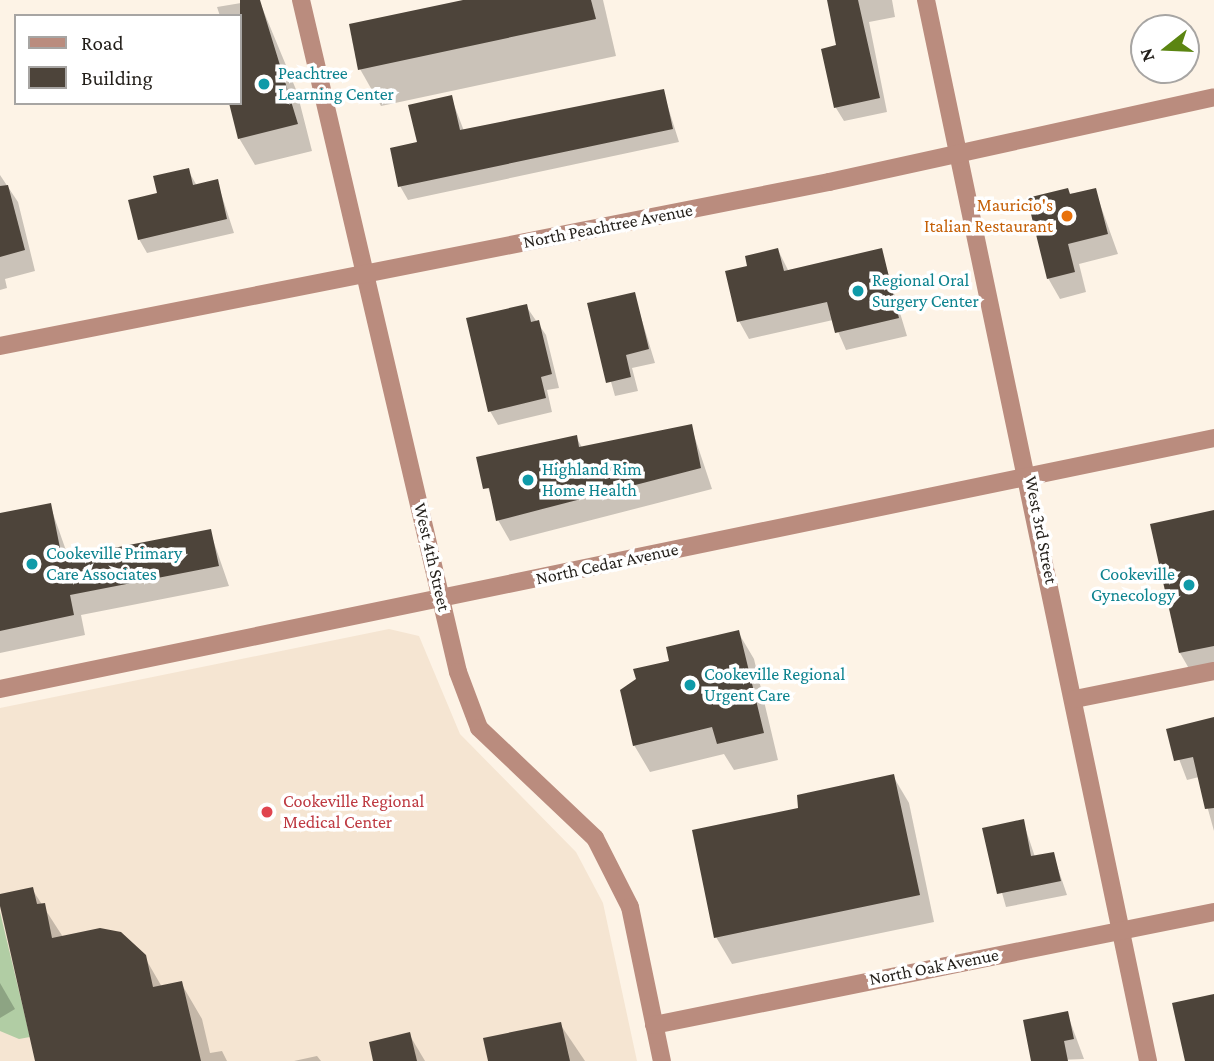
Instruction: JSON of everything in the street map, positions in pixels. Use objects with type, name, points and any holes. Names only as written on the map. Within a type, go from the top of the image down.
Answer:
[{"type":"street","name":"West 4th Street","points":[[301,0],[369,273],[441,599],[479,728],[595,838],[630,907],[662,1061]]},
{"type":"street","name":"West 3rd Street","points":[[926,0],[962,153],[1030,477],[1148,1061]]},
{"type":"street","name":"North Peachtree Avenue","points":[[0,346],[962,153],[1214,97]]},
{"type":"street","name":"North Cedar Avenue","points":[[0,689],[1214,438]]},
{"type":"street","points":[[1075,699],[1214,671]]},
{"type":"street","name":"North Oak Avenue","points":[[654,1025],[1214,912]]},
{"type":"shaded area","name":"Cookeville Regional Medical Center","points":[[389,629],[419,636],[460,734],[576,852],[603,903],[637,1061],[0,1061],[0,708]]},
{"type":"green space","points":[[0,912],[30,1037],[19,1039],[0,1031]]},
{"type":"building","name":"Peachtree Learning Center","points":[[240,0],[260,0],[298,124],[238,139],[230,105],[242,105]]},
{"type":"building","points":[[463,0],[591,0],[596,19],[358,70],[349,24]]},
{"type":"building","points":[[827,0],[858,0],[880,98],[834,108],[821,49],[836,45]]},
{"type":"building","points":[[664,89],[673,129],[398,187],[390,148],[417,142],[408,105],[452,95],[460,130]]},
{"type":"building","points":[[189,168],[193,185],[218,179],[227,219],[138,240],[128,200],[157,193],[153,176]]},
{"type":"building","points":[[8,185],[25,250],[0,257],[0,186]]},
{"type":"building","name":"Mauricio's Italian Restaurant","points":[[1068,188],[1070,194],[1096,188],[1108,234],[1068,244],[1075,272],[1047,279],[1027,198]]},
{"type":"building","points":[[778,248],[784,271],[882,248],[899,318],[835,333],[827,302],[737,322],[725,271],[747,266],[745,256]]},
{"type":"building","points":[[635,292],[649,349],[626,355],[631,377],[606,383],[587,303]]},
{"type":"building","points":[[527,304],[531,322],[539,320],[552,374],[541,377],[546,398],[488,412],[466,318]]},
{"type":"building","points":[[692,424],[701,468],[496,521],[489,488],[483,489],[476,457],[577,435],[579,447]]},
{"type":"building","points":[[51,503],[62,558],[211,529],[219,566],[70,595],[74,615],[0,631],[0,513]]},
{"type":"building","name":"Cookeville Gynecology","points":[[1214,510],[1214,646],[1179,653],[1150,524]]},
{"type":"building","name":"Cookeville Regional Urgent Care","points":[[739,630],[764,733],[717,744],[712,727],[633,746],[620,690],[636,679],[633,669],[669,661],[666,647]]},
{"type":"building","points":[[1214,717],[1214,808],[1205,809],[1193,757],[1174,761],[1166,729]]},
{"type":"building","points":[[894,774],[920,895],[714,938],[692,830],[798,808],[797,795]]},
{"type":"building","points":[[1024,819],[1031,856],[1054,852],[1061,881],[997,894],[982,828]]},
{"type":"building","points":[[33,887],[37,904],[45,903],[52,938],[100,928],[121,932],[146,955],[153,987],[182,981],[201,1061],[35,1061],[0,906],[0,894]]},
{"type":"building","points":[[1214,994],[1214,1061],[1185,1061],[1172,1003]]},
{"type":"building","points":[[1068,1011],[1074,1039],[1064,1041],[1068,1061],[1031,1061],[1023,1020]]},
{"type":"building","points":[[561,1022],[570,1061],[488,1061],[483,1038]]},
{"type":"building","points":[[410,1032],[417,1061],[373,1061],[369,1042]]},
{"type":"place","name":"Peachtree Learning Center","points":[[264,84]]},
{"type":"place","name":"Mauricio's Italian Restaurant","points":[[1067,216]]},
{"type":"place","name":"Regional Oral Surgery Center","points":[[858,291]]},
{"type":"place","name":"Highland Rim Home Health","points":[[528,480]]},
{"type":"place","name":"Cookeville Primary Care Associates","points":[[32,564]]},
{"type":"place","name":"Cookeville Gynecology","points":[[1189,585]]},
{"type":"place","name":"Cookeville Regional Urgent Care","points":[[690,685]]},
{"type":"place","name":"Cookeville Regional Medical Center","points":[[267,812]]}]
